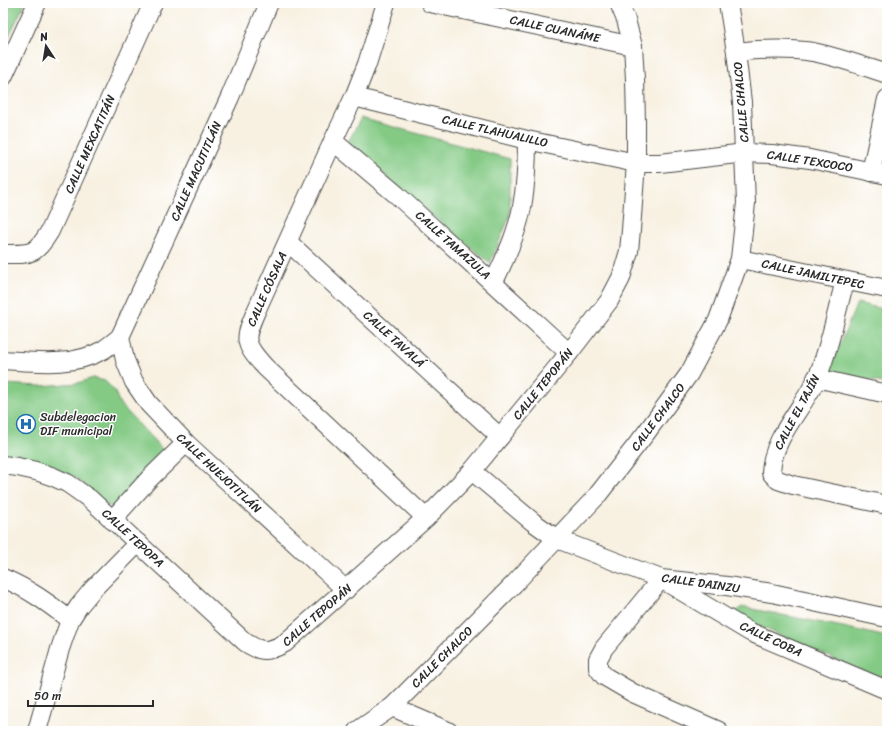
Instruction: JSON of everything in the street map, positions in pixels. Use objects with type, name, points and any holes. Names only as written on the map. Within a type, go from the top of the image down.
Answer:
[{"type":"street","points":[[3,77],[37,3]]},
{"type":"street","name":"CALLE MEXCATITÁN","points":[[3,254],[32,252],[42,245],[50,231],[153,3]]},
{"type":"street","name":"CALLE MACUTITLÁN","points":[[120,337],[230,97],[269,3]]},
{"type":"street","name":"CALLE CÓSALA","points":[[386,3],[367,64],[354,97],[333,140],[249,328],[246,341],[253,354],[265,367],[426,518]]},
{"type":"street","name":"CALLE CUANÁME","points":[[430,3],[633,46]]},
{"type":"street","name":"CALLE TEPOPÁN","points":[[245,642],[255,649],[264,651],[276,649],[285,644],[426,518],[472,471],[609,301],[621,278],[629,251],[636,163],[633,46],[626,20],[619,3]]},
{"type":"street","name":"CALLE CHALCO","points":[[357,731],[392,706],[460,640],[596,497],[646,433],[689,374],[718,320],[740,259],[746,203],[742,102],[728,3]]},
{"type":"street","points":[[736,52],[764,49],[814,52],[887,74]]},
{"type":"street","name":"CALLE TLAHUALILLO","points":[[354,97],[527,140],[636,163]]},
{"type":"street","points":[[879,174],[887,99]]},
{"type":"street","name":"CALLE TAMAZULA","points":[[333,140],[494,282],[569,352]]},
{"type":"street","points":[[494,282],[511,244],[522,209],[526,178],[527,140]]},
{"type":"street","name":"CALLE TEXCOCO","points":[[636,163],[660,163],[745,153],[772,154],[810,159],[879,174]]},
{"type":"street","name":"CALLE TAVALÁ","points":[[288,242],[500,436]]},
{"type":"street","name":"CALLE JAMILTEPEC","points":[[740,259],[887,289]]},
{"type":"street","name":"CALLE EL TAJÍN","points":[[846,281],[826,351],[816,378],[775,449],[771,464],[771,473],[778,480],[793,485],[887,505]]},
{"type":"street","points":[[3,360],[67,361],[84,358],[102,350],[120,337]]},
{"type":"street","name":"CALLE HUEJOTITLÁN","points":[[120,337],[125,360],[134,382],[149,404],[186,443],[346,590]]},
{"type":"street","points":[[816,378],[887,394]]},
{"type":"street","points":[[112,520],[149,479],[186,443]]},
{"type":"street","name":"CALLE TEPOPA","points":[[3,465],[16,466],[41,473],[67,483],[90,499],[245,642]]},
{"type":"street","name":"CALLE DAINZU","points":[[472,471],[533,522],[556,539],[661,579],[727,586],[772,593],[887,618]]},
{"type":"street","points":[[38,731],[60,649],[70,620],[93,589],[138,543]]},
{"type":"street","points":[[3,578],[22,586],[40,597],[70,620]]},
{"type":"street","points":[[661,579],[604,648],[598,659],[598,668],[604,676],[633,694],[719,731]]},
{"type":"street","name":"CALLE COBA","points":[[661,579],[750,632],[887,690]]},
{"type":"street","points":[[392,706],[448,731]]},
{"type":"green space","points":[[3,3],[25,3],[3,49]]},
{"type":"green space","points":[[361,118],[510,159],[510,216],[490,263],[397,186],[348,142]]},
{"type":"green space","points":[[857,303],[887,310],[887,384],[829,371]]},
{"type":"green space","points":[[93,378],[105,381],[114,390],[120,404],[164,451],[112,509],[76,478],[45,464],[3,457],[4,384],[41,386],[78,383]]},
{"type":"green space","points":[[742,607],[887,637],[887,682],[732,614]]},
{"type":"place","name":"Subdelegacion DIF municipal","points":[[26,424]]}]
